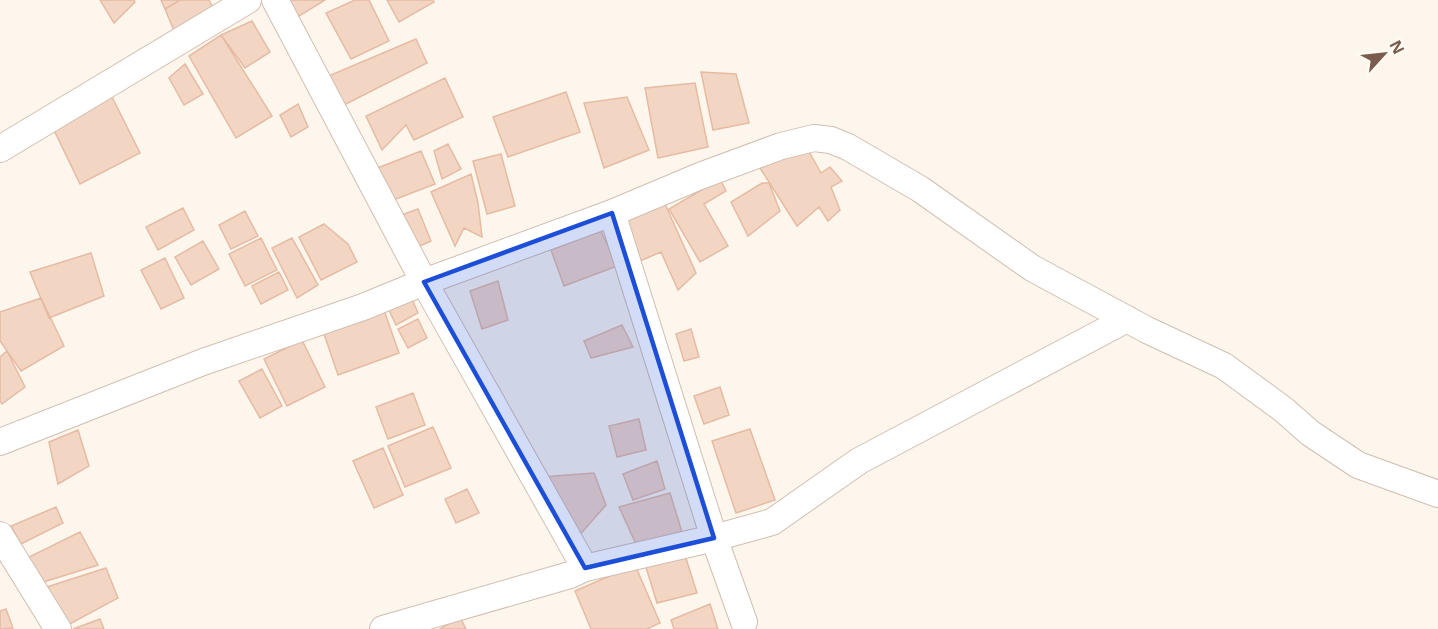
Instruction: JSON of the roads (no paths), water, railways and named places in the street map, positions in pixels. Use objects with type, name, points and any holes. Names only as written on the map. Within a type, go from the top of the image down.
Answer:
[{"type":"street","points":[[0,149],[248,0]]},
{"type":"street","points":[[274,0],[423,282],[585,568]]},
{"type":"street","points":[[0,442],[203,362],[363,307],[423,282],[612,213],[700,176],[782,146],[814,138],[831,140],[848,147],[920,189],[1032,268],[1127,319],[1224,366],[1284,410],[1310,433],[1358,465],[1438,494]]},
{"type":"street","points":[[612,213],[714,538],[744,622]]},
{"type":"street","points":[[383,629],[570,575],[585,568],[772,522],[859,461],[1127,319]]},
{"type":"street","points":[[0,535],[48,627]]}]
